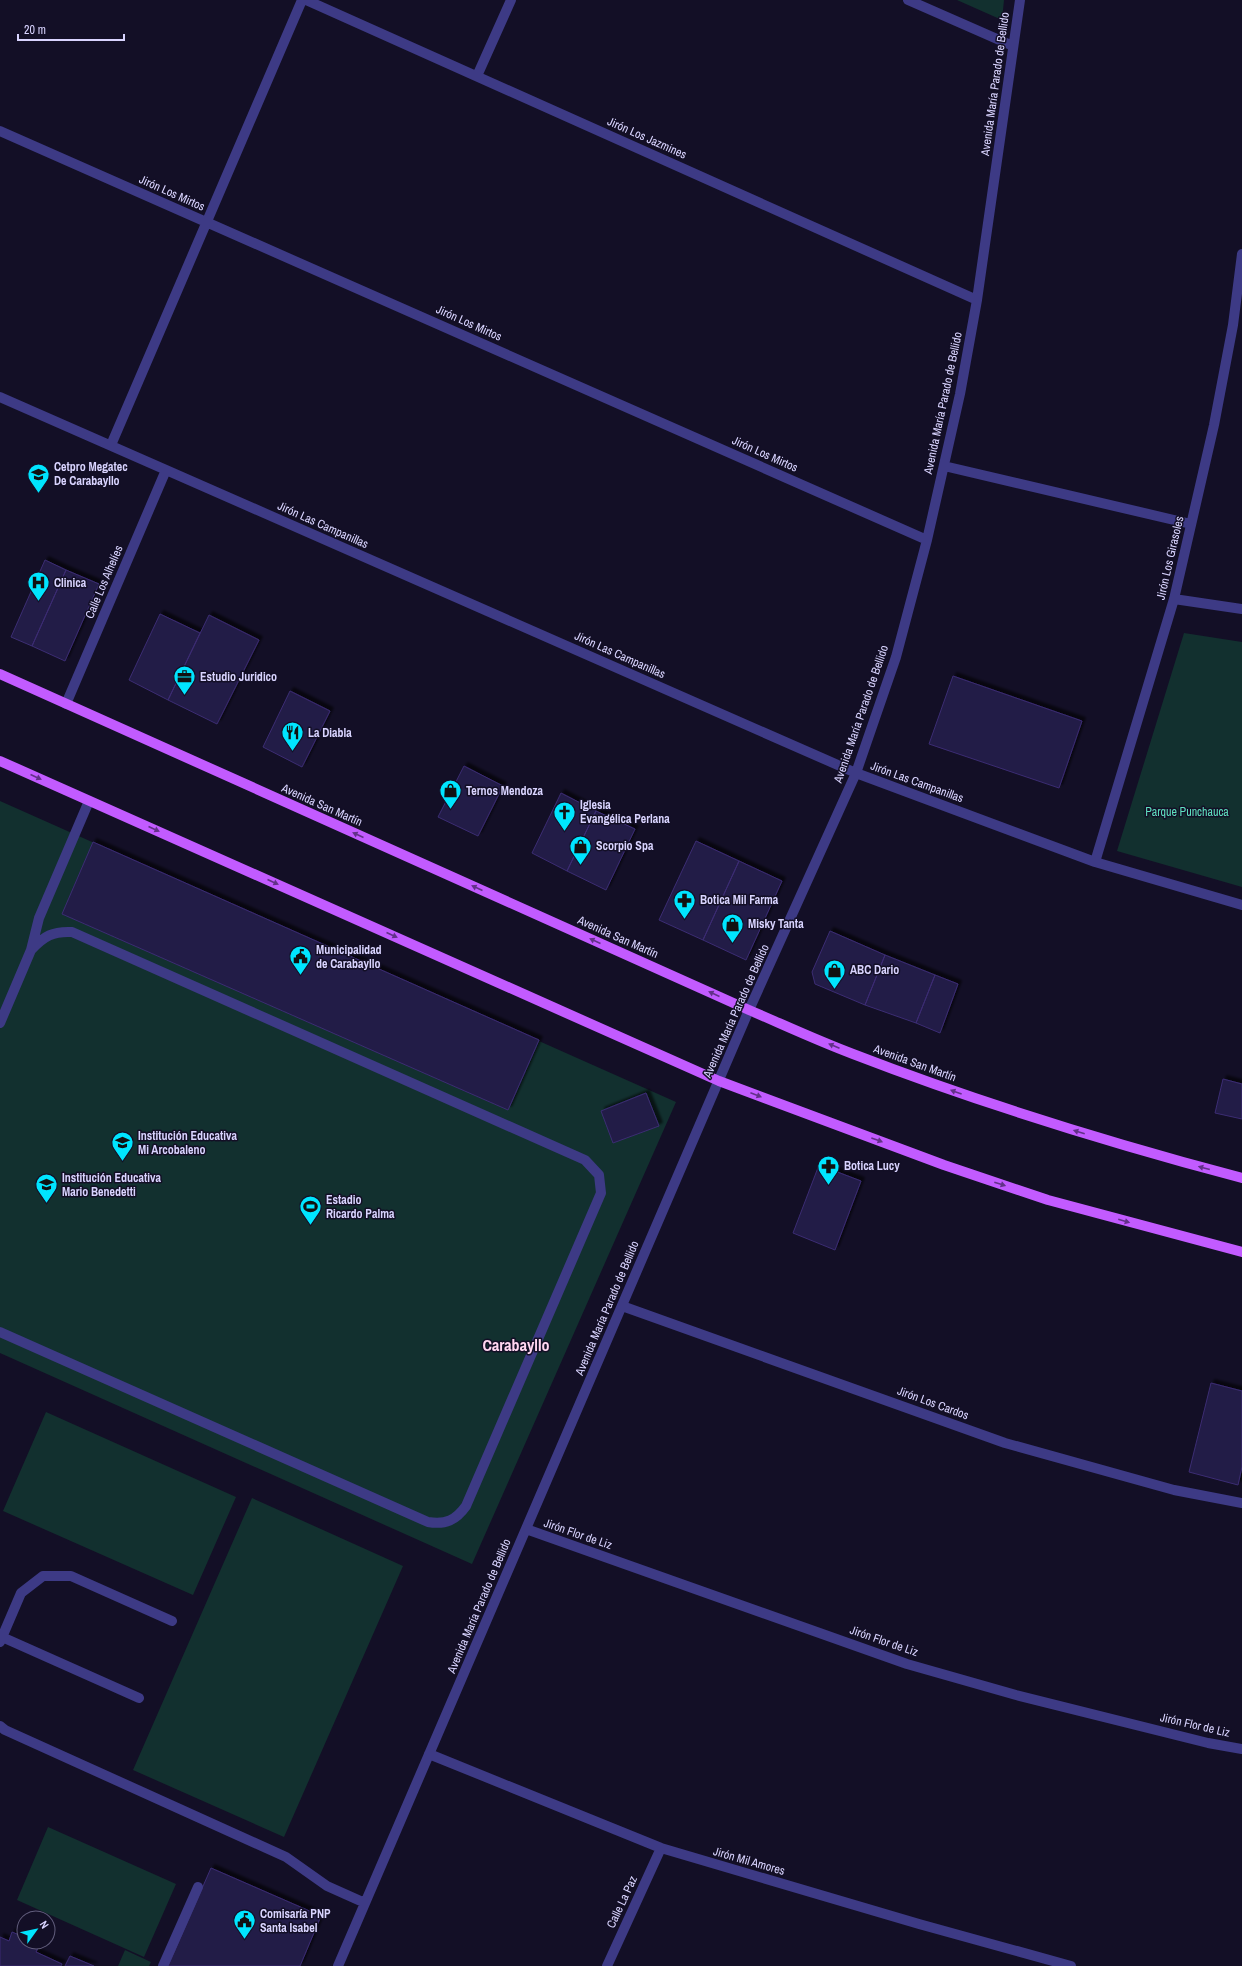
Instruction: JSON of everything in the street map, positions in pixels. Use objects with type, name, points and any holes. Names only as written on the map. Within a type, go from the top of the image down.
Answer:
[{"type":"main road","name":"Avenida San Martín","points":[[0,674],[750,1010],[852,1054],[966,1096],[1146,1152],[1242,1178]]},
{"type":"main road","points":[[0,761],[719,1081],[944,1165],[1041,1197],[1144,1227],[1242,1252]]},
{"type":"street","points":[[111,446],[302,0]]},
{"type":"street","name":"Jirón Los Jazmines","points":[[306,0],[977,300]]},
{"type":"street","points":[[477,76],[511,0]]},
{"type":"street","points":[[908,0],[1013,46]]},
{"type":"street","name":"Avenida María Parado de Bellido","points":[[338,1966],[719,1081],[856,773],[896,657],[927,540],[960,394],[977,300],[1020,0]]},
{"type":"street","name":"Jirón Los Mirtos","points":[[0,131],[927,540]]},
{"type":"street","name":"Jirón Los Girasoles","points":[[1095,862],[1174,599],[1214,425],[1231,333],[1242,254]]},
{"type":"street","name":"Jirón Las Campanillas","points":[[0,397],[856,773],[1095,862],[1242,905]]},
{"type":"street","points":[[944,466],[1191,524]]},
{"type":"street","name":"Calle Los Alhelíes","points":[[66,704],[166,470]]},
{"type":"street","points":[[1174,599],[1242,609]]},
{"type":"street","points":[[0,1023],[31,950],[39,918],[89,801]]},
{"type":"street","points":[[0,1332],[428,1522],[439,1524],[450,1521],[459,1516],[466,1506],[601,1193],[599,1175],[585,1160],[72,932],[50,934],[40,940],[31,950]]},
{"type":"street","name":"Jirón Los Cardos","points":[[622,1306],[1006,1443],[1174,1490],[1242,1503]]},
{"type":"street","name":"Jirón Flor de Liz","points":[[526,1529],[907,1664],[1016,1695],[1208,1743],[1242,1749]]},
{"type":"street","points":[[139,1698],[1,1639],[21,1593],[43,1576],[71,1576],[172,1621]]},
{"type":"street","points":[[0,1726],[5,1730],[286,1857],[327,1886],[365,1903]]},
{"type":"street","name":"Jirón Mil Amores","points":[[429,1754],[661,1848],[919,1924],[1071,1966]]},
{"type":"street","name":"Calle La Paz","points":[[607,1966],[661,1848]]},
{"type":"street","points":[[163,1966],[198,1887]]},
{"type":"green space","points":[[957,0],[1004,0],[1002,20]]},
{"type":"green space","name":"Parque Punchauca","points":[[1184,633],[1242,642],[1242,887],[1117,851]]},
{"type":"green space","name":"Estadio Ricardo Palma","points":[[0,801],[676,1102],[472,1564],[0,1353]]},
{"type":"green space","points":[[46,1412],[236,1497],[193,1595],[3,1511]]},
{"type":"green space","points":[[252,1498],[403,1566],[284,1837],[133,1770]]},
{"type":"green space","points":[[48,1827],[176,1884],[144,1957],[56,1918],[56,1910],[39,1910],[17,1900]]},
{"type":"green space","points":[[125,1950],[151,1962],[149,1966],[118,1966]]},
{"type":"building","name":"Clinica","points":[[45,560],[66,570],[32,646],[11,637]]},
{"type":"building","points":[[66,570],[99,584],[65,661],[32,646]]},
{"type":"building","points":[[160,614],[200,633],[168,700],[129,680]]},
{"type":"building","points":[[209,615],[259,640],[217,724],[168,700]]},
{"type":"building","points":[[953,676],[1082,721],[1059,788],[929,744]]},
{"type":"building","points":[[290,691],[330,711],[302,767],[263,747]]},
{"type":"building","points":[[464,766],[503,786],[478,836],[438,817]]},
{"type":"building","name":"Iglesia Evangélica Perlana","points":[[561,793],[596,811],[567,871],[532,853]]},
{"type":"building","points":[[596,811],[635,829],[606,890],[567,871]]},
{"type":"building","points":[[696,841],[739,861],[703,940],[659,920]]},
{"type":"building","name":"Municipalidad de Carabayllo","points":[[93,842],[539,1040],[508,1110],[62,914]]},
{"type":"building","points":[[739,861],[782,881],[746,960],[703,940]]},
{"type":"building","points":[[830,931],[885,955],[865,1005],[815,984],[812,972]]},
{"type":"building","points":[[885,955],[935,975],[916,1023],[865,1005]]},
{"type":"building","points":[[935,975],[958,984],[940,1033],[916,1023]]},
{"type":"building","points":[[1223,1079],[1242,1084],[1242,1119],[1215,1113]]},
{"type":"building","points":[[646,1093],[659,1126],[613,1143],[601,1111]]},
{"type":"building","points":[[819,1165],[861,1181],[835,1250],[793,1233]]},
{"type":"building","points":[[1211,1383],[1242,1391],[1242,1467],[1238,1485],[1189,1472]]},
{"type":"building","name":"Comisaría PNP Santa Isabel","points":[[211,1868],[321,1916],[300,1966],[168,1966]]},
{"type":"building","points":[[12,1932],[16,1934],[16,1950],[37,1950],[36,1952],[62,1964],[61,1966],[0,1966],[0,1937],[9,1941]]},
{"type":"building","points":[[70,1956],[94,1966],[65,1966]]},
{"type":"place","name":"Cetpro Megatec De Carabayllo","points":[[38,494]]},
{"type":"place","name":"Clinica","points":[[39,602]]},
{"type":"place","name":"Estudio Juridico","points":[[185,696]]},
{"type":"place","name":"La Diabla","points":[[293,752]]},
{"type":"place","name":"Ternos Mendoza","points":[[450,810]]},
{"type":"place","name":"Iglesia Evangélica Perlana","points":[[564,832]]},
{"type":"place","name":"Scorpio Spa","points":[[581,866]]},
{"type":"place","name":"Botica Mil Farma","points":[[684,920]]},
{"type":"place","name":"Misky Tanta","points":[[733,944]]},
{"type":"place","name":"Municipalidad de Carabayllo","points":[[301,976]]},
{"type":"place","name":"ABC Dario","points":[[835,990]]},
{"type":"place","name":"Institución Educativa Mi Arcobaleno","points":[[123,1162]]},
{"type":"place","name":"Botica Lucy","points":[[828,1186]]},
{"type":"place","name":"Institución Educativa Mario Benedetti","points":[[47,1204]]},
{"type":"place","name":"Estadio Ricardo Palma","points":[[310,1226]]},
{"type":"place","name":"Comisaría PNP Santa Isabel","points":[[245,1940]]},
{"type":"district","name":"Carabayllo","points":[[516,1345]]}]
